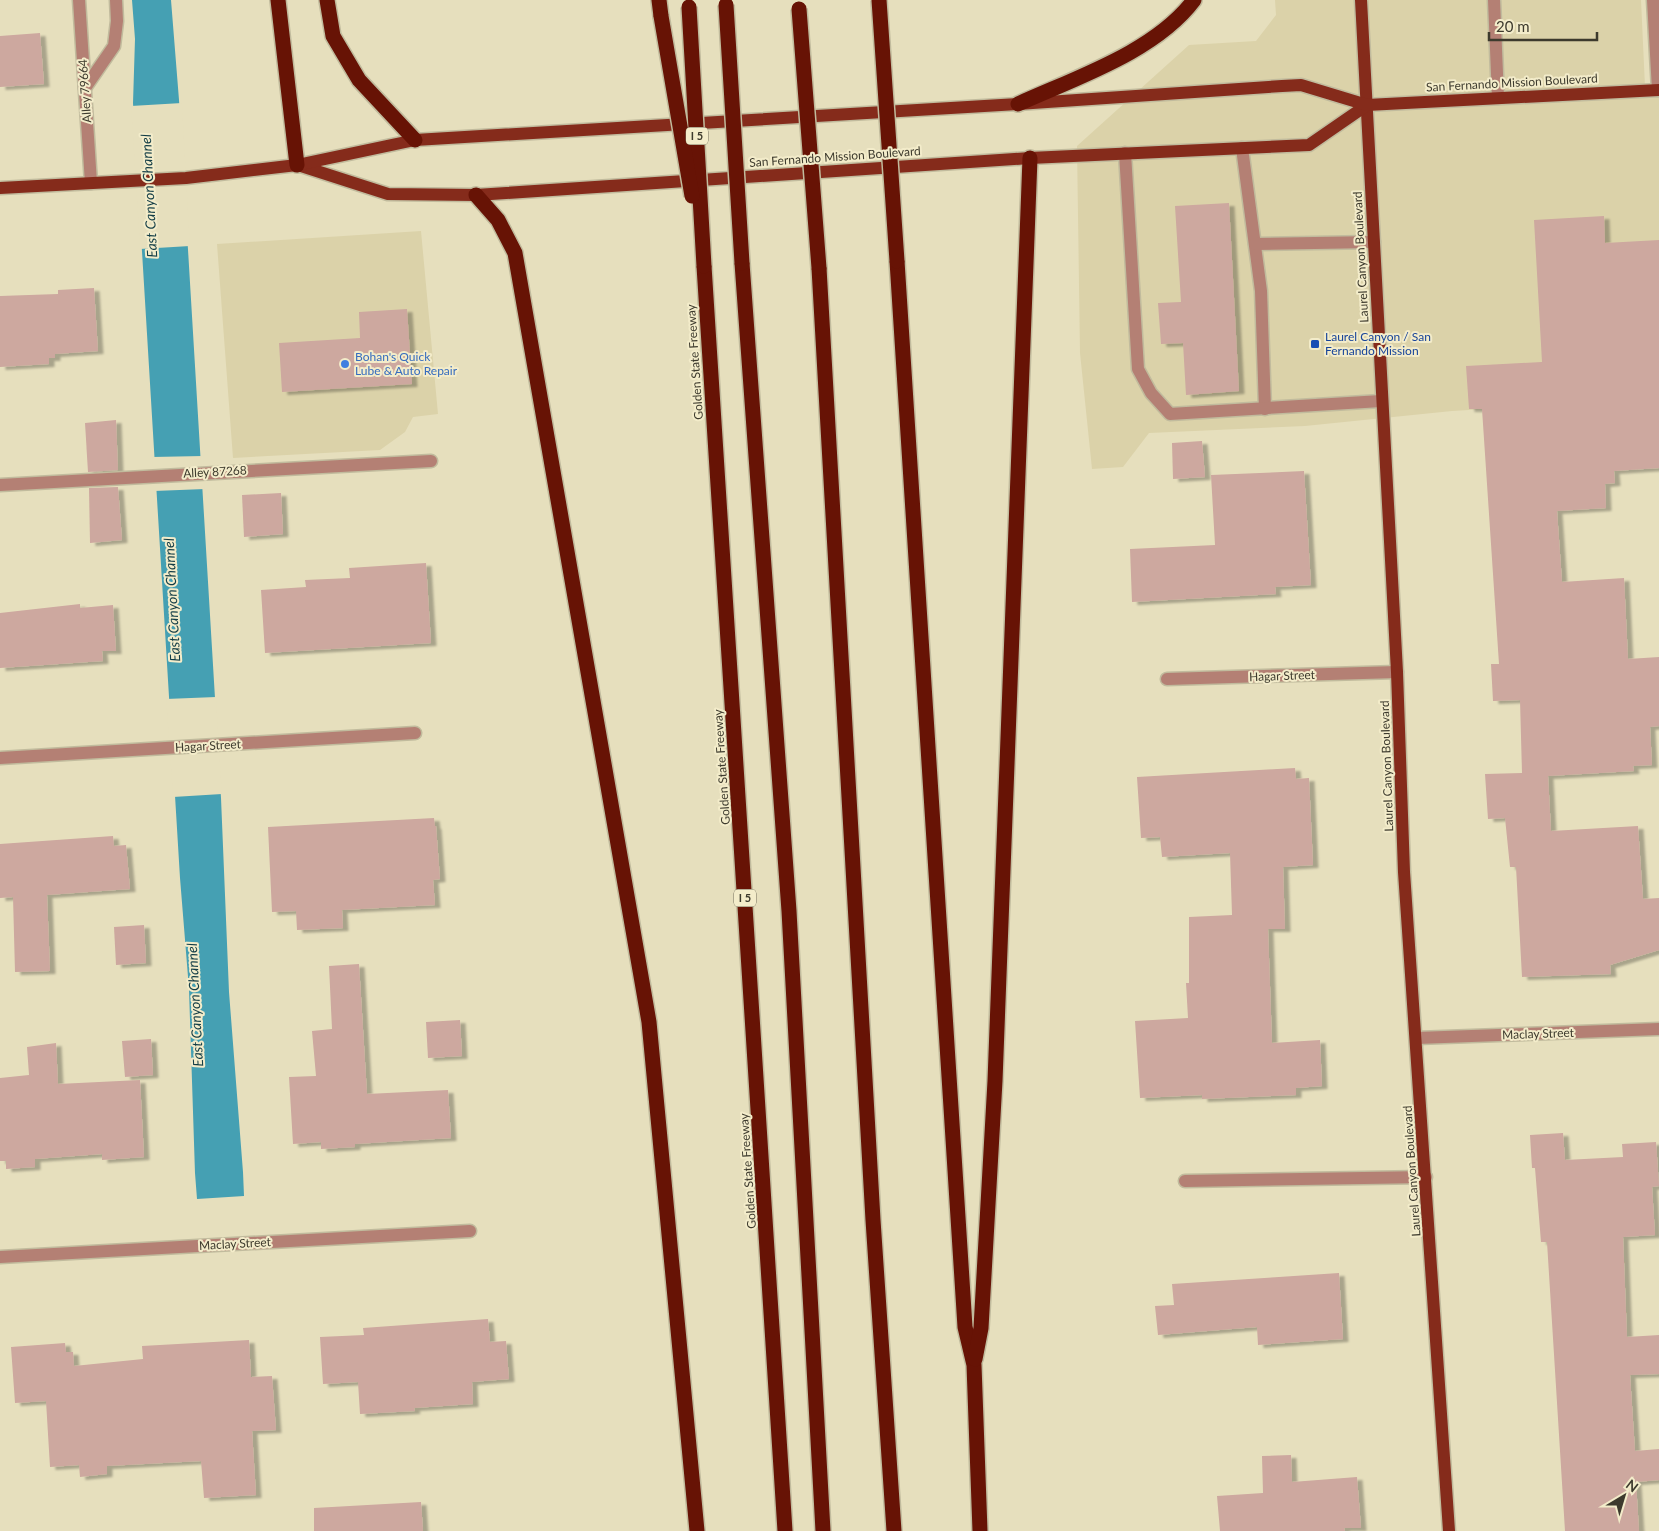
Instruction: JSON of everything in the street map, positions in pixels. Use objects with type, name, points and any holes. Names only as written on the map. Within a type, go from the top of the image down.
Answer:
[{"type":"highway","points":[[278,0],[297,165]]},
{"type":"highway","points":[[327,0],[333,36],[359,80],[415,140]]},
{"type":"highway","points":[[659,0],[704,266]]},
{"type":"highway","points":[[879,0],[965,1327],[974,1366],[980,1531]]},
{"type":"highway","points":[[1018,104],[1127,54],[1162,30],[1194,0]]},
{"type":"highway","points":[[726,2],[742,263],[788,901],[823,1531]]},
{"type":"highway","name":"Golden State Freeway","points":[[689,3],[704,266],[785,1531]]},
{"type":"highway","points":[[799,5],[819,268],[873,1220],[894,1531]]},
{"type":"highway","points":[[974,1366],[981,1328],[995,1081],[1030,158]]},
{"type":"highway","points":[[476,195],[498,220],[514,253],[649,1022],[697,1531]]},
{"type":"highway","points":[[886,1531],[892,1510]]},
{"type":"main road","name":"Laurel Canyon Boulevard","points":[[1361,0],[1397,672],[1404,872],[1417,1038],[1449,1531]]},
{"type":"main road","name":"San Fernando Mission Boulevard","points":[[0,188],[186,178],[297,165],[415,140],[1301,85],[1367,105],[1658,90]]},
{"type":"main road","name":"San Fernando Mission Boulevard","points":[[297,165],[388,194],[476,195],[1030,158],[1309,145],[1367,105]]},
{"type":"street","name":"Alley 79664","points":[[79,0],[90,183]]},
{"type":"street","points":[[85,88],[114,46],[117,21],[116,0]]},
{"type":"street","points":[[1494,0],[1498,98]]},
{"type":"street","points":[[1653,0],[1658,90]]},
{"type":"street","points":[[1242,148],[1261,292],[1265,409]]},
{"type":"street","points":[[1125,154],[1138,369],[1152,393],[1170,414],[1381,401]]},
{"type":"street","points":[[1255,244],[1374,242]]},
{"type":"street","name":"Alley 87268","points":[[0,485],[153,475],[431,462]]},
{"type":"street","name":"Hagar Street","points":[[1167,679],[1397,672]]},
{"type":"street","name":"Hagar Street","points":[[0,758],[415,733]]},
{"type":"street","name":"Maclay Street","points":[[1417,1038],[1659,1029]]},
{"type":"street","points":[[1185,1181],[1426,1177]]},
{"type":"street","name":"Maclay Street","points":[[0,1257],[470,1231]]},
{"type":"shaded area","points":[[1275,0],[1641,0],[1645,87],[1659,89],[1659,316],[1614,401],[1452,411],[1305,426],[1149,433],[1123,467],[1092,469],[1080,353],[1077,146],[1189,45],[1256,41],[1276,15]]},
{"type":"shaded area","points":[[421,231],[438,414],[413,417],[405,432],[380,450],[233,458],[217,244]]},
{"type":"water","name":"East Canyon Channel","points":[[132,0],[171,0],[179,100],[221,798],[229,992],[244,1196],[197,1199],[189,989],[180,878],[133,103],[135,39]]},
{"type":"pier","points":[[182,103],[190,246],[140,249],[131,106]]},
{"type":"pier","points":[[203,456],[205,489],[154,491],[152,457]]},
{"type":"pier","points":[[216,697],[222,794],[173,797],[166,699]]},
{"type":"building","points":[[40,33],[44,84],[0,87],[0,36]]},
{"type":"building","points":[[1229,203],[1239,391],[1186,395],[1183,343],[1161,344],[1158,303],[1181,302],[1175,206]]},
{"type":"building","points":[[1604,216],[1605,243],[1659,240],[1659,468],[1614,471],[1615,483],[1605,484],[1606,508],[1557,511],[1562,582],[1624,578],[1628,659],[1659,657],[1659,726],[1650,727],[1652,765],[1633,766],[1634,771],[1548,776],[1551,831],[1638,826],[1643,899],[1659,898],[1659,950],[1610,965],[1611,974],[1522,977],[1516,867],[1510,867],[1505,818],[1488,819],[1485,774],[1522,773],[1520,700],[1493,701],[1491,664],[1499,664],[1482,409],[1469,409],[1466,366],[1542,362],[1534,220]]},
{"type":"building","points":[[94,288],[98,351],[55,354],[55,358],[49,358],[49,364],[0,367],[0,296],[58,294],[58,290]]},
{"type":"building","name":"Bohan's Quick Lube & Auto Repair","points":[[407,309],[412,384],[282,392],[279,343],[360,338],[359,312]]},
{"type":"building","points":[[116,420],[118,470],[88,472],[85,423]]},
{"type":"building","points":[[1202,441],[1205,477],[1173,479],[1172,443]]},
{"type":"building","points":[[1304,471],[1311,585],[1275,587],[1276,594],[1132,602],[1130,549],[1215,545],[1211,475]]},
{"type":"building","points":[[118,487],[122,540],[90,543],[89,488]]},
{"type":"building","points":[[281,493],[283,534],[244,537],[242,495]]},
{"type":"building","points":[[426,563],[431,643],[265,653],[261,590],[306,587],[305,580],[350,578],[349,568]]},
{"type":"building","points":[[80,604],[80,608],[113,605],[116,651],[102,651],[103,661],[0,668],[0,613]]},
{"type":"building","points":[[1295,768],[1296,779],[1309,778],[1313,865],[1283,867],[1285,929],[1268,929],[1272,1043],[1320,1040],[1322,1086],[1296,1088],[1296,1095],[1202,1099],[1202,1095],[1140,1098],[1135,1021],[1188,1018],[1186,983],[1189,983],[1189,917],[1232,915],[1230,853],[1162,857],[1160,837],[1141,838],[1137,777]]},
{"type":"building","points":[[434,818],[440,879],[433,880],[435,905],[342,910],[343,928],[297,930],[296,911],[272,912],[268,827]]},
{"type":"building","points":[[113,836],[114,846],[126,845],[130,889],[47,895],[50,971],[15,972],[13,897],[0,898],[0,844]]},
{"type":"building","points":[[144,925],[146,963],[116,965],[114,927]]},
{"type":"building","points":[[359,964],[367,1094],[448,1090],[451,1138],[355,1144],[355,1147],[321,1149],[321,1142],[293,1144],[289,1077],[316,1076],[312,1031],[332,1029],[329,966]]},
{"type":"building","points":[[460,1020],[462,1056],[428,1058],[426,1022]]},
{"type":"building","points":[[151,1039],[153,1075],[125,1077],[122,1041]]},
{"type":"building","points":[[56,1043],[58,1084],[140,1080],[144,1157],[102,1160],[102,1154],[35,1159],[35,1167],[6,1169],[6,1161],[0,1161],[0,1078],[29,1075],[27,1047]]},
{"type":"building","points":[[1563,1133],[1565,1160],[1623,1157],[1622,1144],[1656,1142],[1659,1186],[1652,1187],[1655,1235],[1623,1237],[1627,1337],[1659,1335],[1659,1374],[1630,1375],[1635,1451],[1659,1449],[1659,1480],[1636,1482],[1639,1531],[1565,1531],[1547,1242],[1541,1242],[1535,1168],[1532,1168],[1530,1135]]},
{"type":"building","points":[[1339,1273],[1343,1339],[1258,1345],[1257,1327],[1158,1335],[1155,1306],[1174,1305],[1172,1284]]},
{"type":"building","points":[[488,1319],[490,1342],[506,1341],[509,1379],[472,1382],[473,1404],[414,1408],[415,1411],[360,1414],[358,1382],[323,1384],[320,1337],[364,1335],[363,1328]]},
{"type":"building","points":[[249,1340],[251,1377],[272,1376],[276,1430],[252,1431],[256,1495],[204,1498],[201,1461],[107,1466],[107,1474],[80,1477],[79,1465],[50,1467],[46,1401],[15,1403],[11,1347],[65,1343],[66,1352],[73,1352],[74,1366],[143,1359],[142,1346]]},
{"type":"building","points":[[1291,1455],[1292,1482],[1357,1477],[1361,1528],[1344,1528],[1345,1531],[1220,1531],[1217,1496],[1263,1493],[1262,1456]]},
{"type":"building","points":[[421,1502],[423,1531],[314,1531],[314,1508]]},
{"type":"place","name":"Laurel Canyon / San Fernando Mission","points":[[1315,344]]},
{"type":"place","name":"Bohan's Quick Lube & Auto Repair","points":[[345,364]]}]
